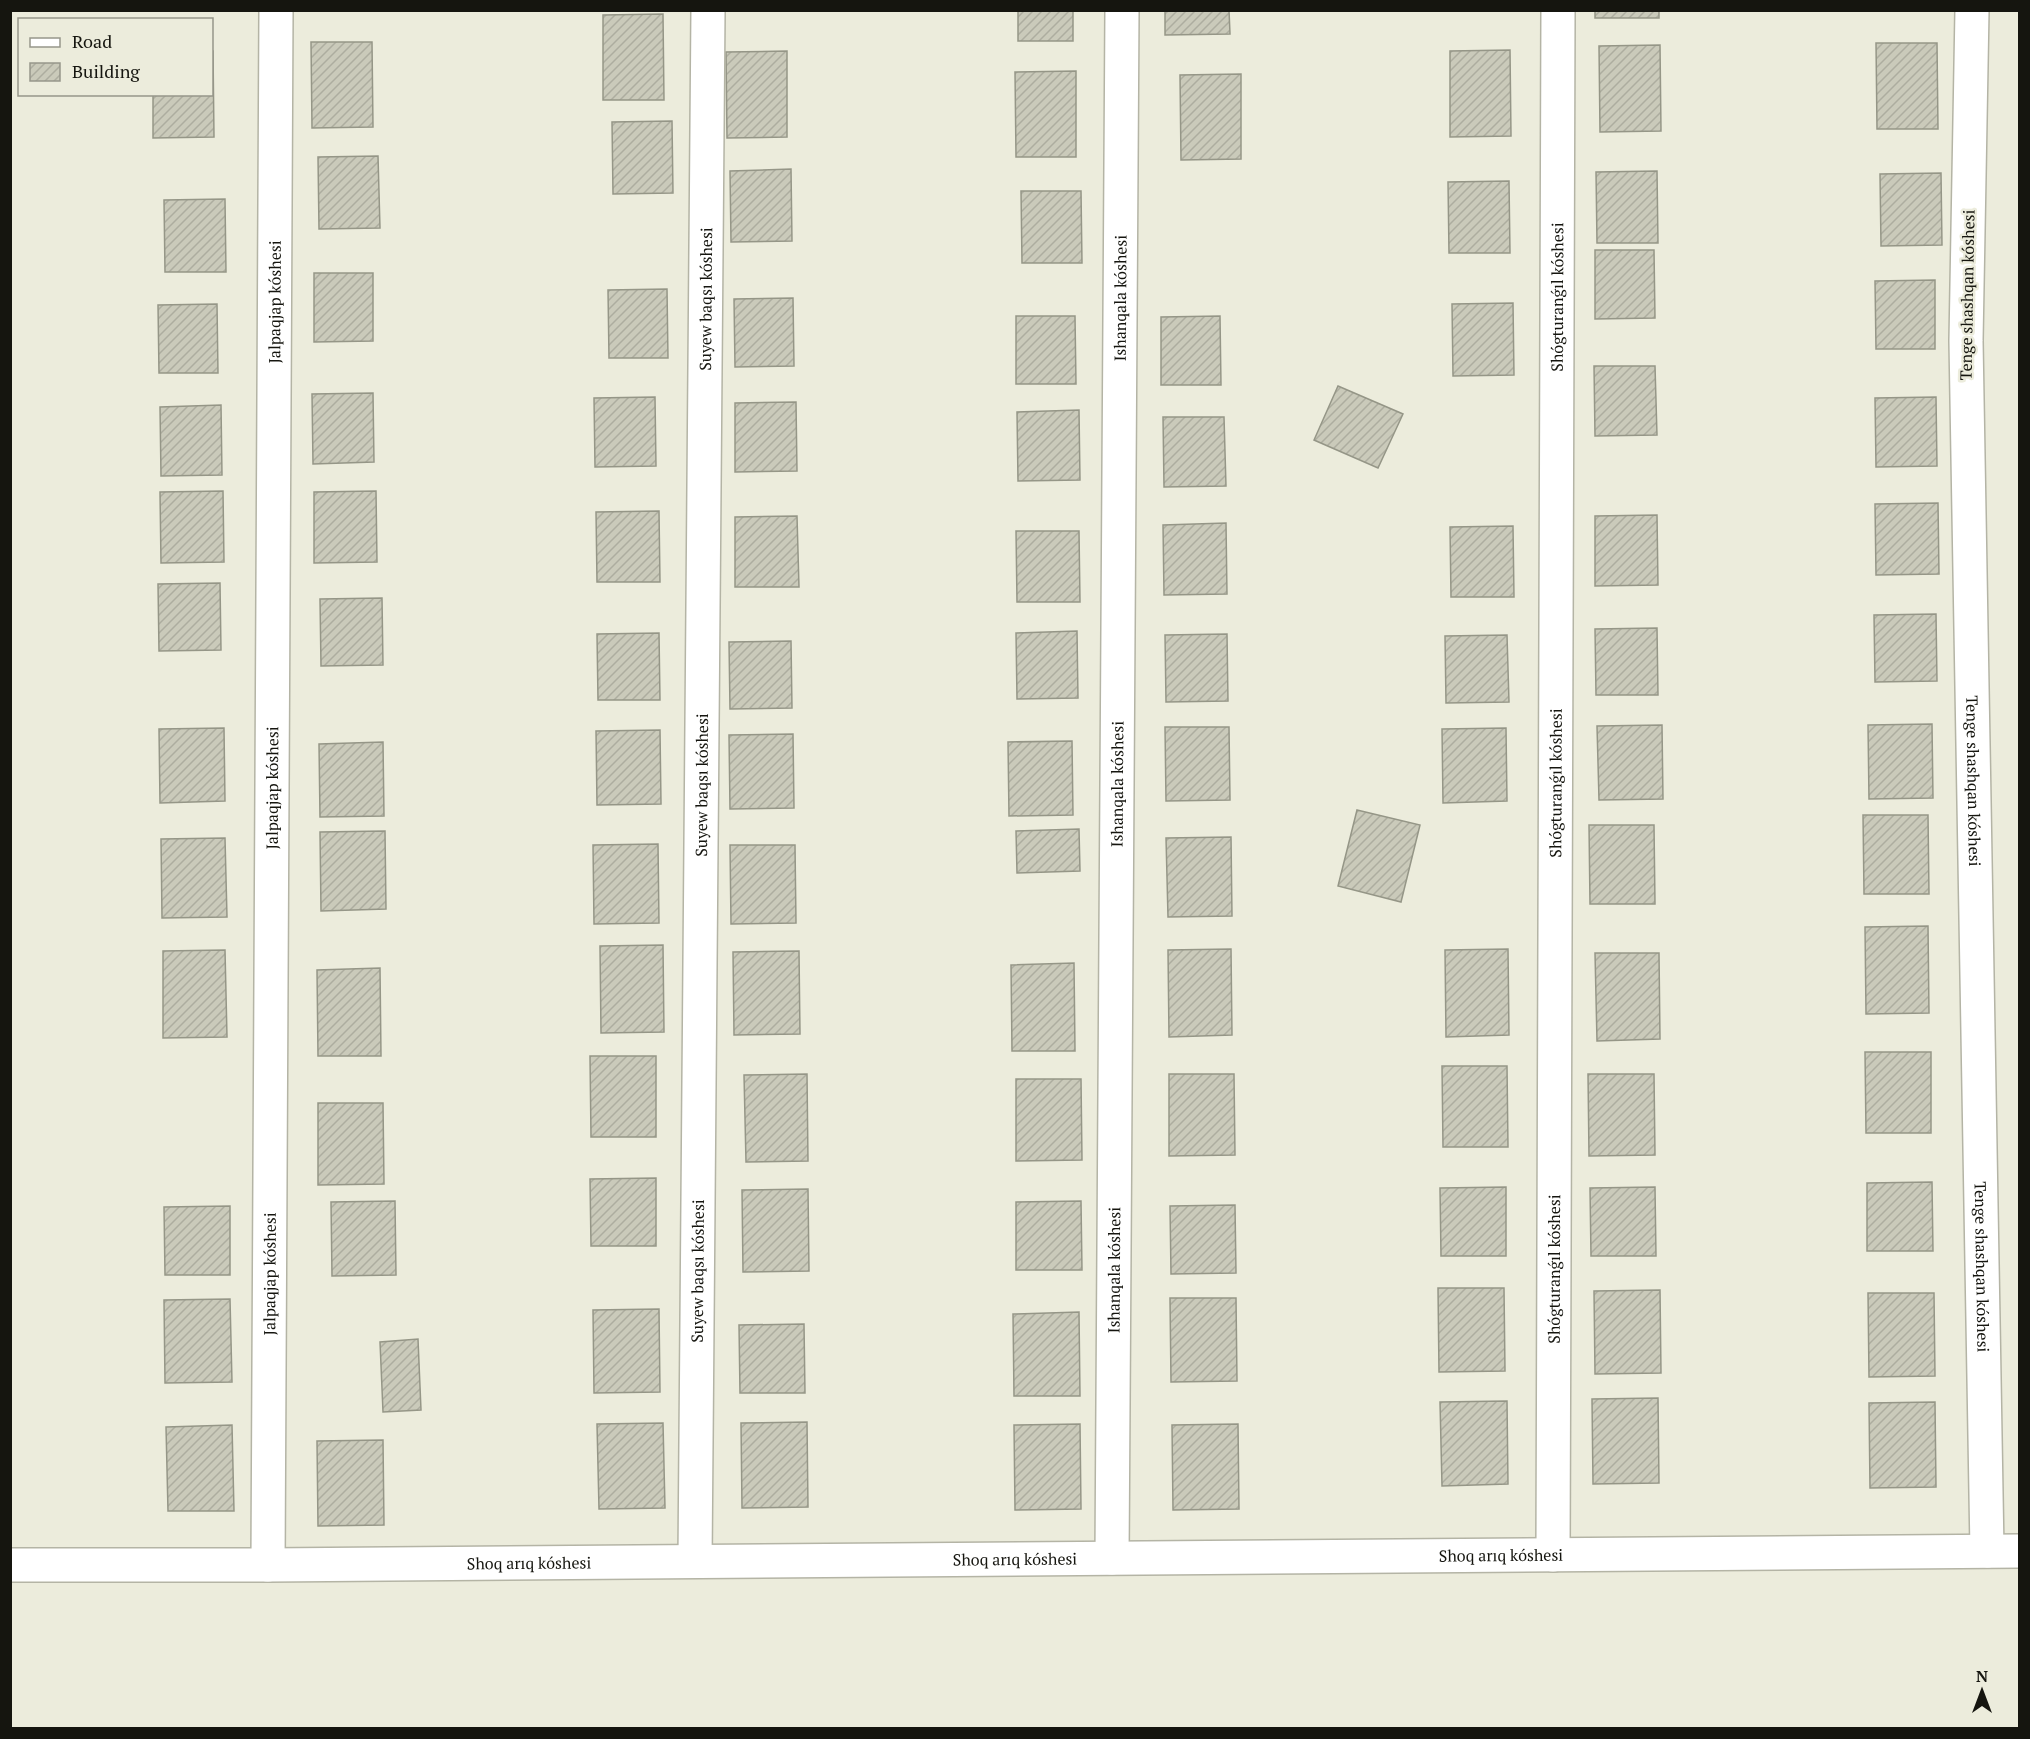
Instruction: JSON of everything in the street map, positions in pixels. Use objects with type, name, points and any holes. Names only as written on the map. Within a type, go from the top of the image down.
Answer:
[{"type":"street","name":"Jalpaqjap kóshesi","points":[[268,1565],[276,10]]},
{"type":"street","name":"Suyew baqsı kóshesi","points":[[695,1562],[708,10]]},
{"type":"street","name":"Ishanqala kóshesi","points":[[1112,1558],[1122,10]]},
{"type":"street","name":"Shógturanǵıl kóshesi","points":[[1553,1555],[1558,10]]},
{"type":"street","name":"Tenge shashqan kóshesi","points":[[1972,10],[1966,341],[1987,1551]]},
{"type":"street","name":"Shoq arıq kóshesi","points":[[10,1565],[2019,1551]]},
{"type":"building","points":[[1018,10],[1073,10],[1073,41],[1018,41]]},
{"type":"building","points":[[1165,10],[1229,10],[1230,34],[1165,35]]},
{"type":"building","points":[[1595,10],[1659,10],[1659,18],[1595,18]]},
{"type":"building","points":[[663,14],[664,100],[603,100],[603,15]]},
{"type":"building","points":[[311,42],[372,42],[373,127],[312,128]]},
{"type":"building","points":[[1876,43],[1937,43],[1938,129],[1877,129]]},
{"type":"building","points":[[1660,45],[1661,131],[1600,132],[1599,46]]},
{"type":"building","points":[[1510,50],[1511,136],[1450,137],[1450,51]]},
{"type":"building","points":[[213,51],[214,137],[153,138],[153,96],[213,96]]},
{"type":"building","points":[[787,51],[787,137],[727,138],[726,52]]},
{"type":"building","points":[[1076,71],[1076,157],[1016,157],[1015,72]]},
{"type":"building","points":[[1241,74],[1241,159],[1181,160],[1180,75]]},
{"type":"building","points":[[672,121],[673,193],[613,194],[612,122]]},
{"type":"building","points":[[378,156],[380,228],[319,229],[318,157]]},
{"type":"building","points":[[791,169],[792,241],[731,242],[730,171]]},
{"type":"building","points":[[1657,171],[1658,243],[1597,243],[1596,172]]},
{"type":"building","points":[[1941,173],[1942,245],[1881,246],[1880,174]]},
{"type":"building","points":[[1509,181],[1510,253],[1449,253],[1448,182]]},
{"type":"building","points":[[1021,191],[1081,191],[1082,263],[1022,263]]},
{"type":"building","points":[[225,199],[226,272],[165,272],[164,200]]},
{"type":"building","points":[[1595,250],[1654,250],[1655,318],[1595,319]]},
{"type":"building","points":[[314,273],[373,273],[373,341],[314,342]]},
{"type":"building","points":[[1935,280],[1935,349],[1876,349],[1875,281]]},
{"type":"building","points":[[667,289],[668,358],[609,358],[608,290]]},
{"type":"building","points":[[793,298],[794,366],[735,367],[734,299]]},
{"type":"building","points":[[1513,303],[1514,375],[1453,376],[1452,304]]},
{"type":"building","points":[[217,304],[218,373],[159,373],[158,305]]},
{"type":"building","points":[[1016,316],[1075,316],[1076,384],[1016,384]]},
{"type":"building","points":[[1220,316],[1221,385],[1161,385],[1161,317]]},
{"type":"building","points":[[1594,366],[1655,366],[1657,435],[1595,436]]},
{"type":"building","points":[[1338,386],[1403,414],[1378,468],[1314,440]]},
{"type":"building","points":[[373,393],[374,462],[313,464],[312,394]]},
{"type":"building","points":[[655,397],[656,466],[595,467],[594,398]]},
{"type":"building","points":[[1936,397],[1937,466],[1876,467],[1875,398]]},
{"type":"building","points":[[796,402],[797,471],[735,472],[735,403]]},
{"type":"building","points":[[221,405],[222,475],[161,476],[160,407]]},
{"type":"building","points":[[1079,410],[1080,480],[1018,481],[1017,412]]},
{"type":"building","points":[[1163,417],[1224,417],[1226,486],[1164,487]]},
{"type":"building","points":[[223,491],[224,562],[161,563],[160,492]]},
{"type":"building","points":[[376,491],[377,562],[314,563],[314,492]]},
{"type":"building","points":[[1938,503],[1939,574],[1876,575],[1875,504]]},
{"type":"building","points":[[659,511],[660,582],[597,582],[596,512]]},
{"type":"building","points":[[1657,515],[1658,585],[1595,586],[1595,516]]},
{"type":"building","points":[[797,516],[799,587],[735,587],[735,517]]},
{"type":"building","points":[[1226,523],[1227,594],[1164,595],[1163,525]]},
{"type":"building","points":[[1513,526],[1514,597],[1451,597],[1450,527]]},
{"type":"building","points":[[1016,531],[1079,531],[1080,602],[1017,602]]},
{"type":"building","points":[[220,583],[221,650],[159,651],[158,584]]},
{"type":"building","points":[[382,598],[383,665],[321,666],[320,599]]},
{"type":"building","points":[[1936,614],[1937,681],[1875,682],[1874,615]]},
{"type":"building","points":[[1657,628],[1658,695],[1596,695],[1595,629]]},
{"type":"building","points":[[1077,631],[1078,698],[1017,699],[1016,633]]},
{"type":"building","points":[[659,633],[660,700],[598,700],[597,634]]},
{"type":"building","points":[[1227,634],[1228,701],[1166,702],[1165,635]]},
{"type":"building","points":[[1507,635],[1509,702],[1446,703],[1445,636]]},
{"type":"building","points":[[791,641],[792,708],[730,709],[729,642]]},
{"type":"building","points":[[1932,724],[1933,798],[1869,799],[1868,725]]},
{"type":"building","points":[[1662,725],[1663,799],[1599,800],[1597,726]]},
{"type":"building","points":[[1165,727],[1229,727],[1230,800],[1166,801]]},
{"type":"building","points":[[224,728],[225,801],[160,803],[159,729]]},
{"type":"building","points":[[1506,728],[1507,801],[1443,803],[1442,729]]},
{"type":"building","points":[[660,730],[661,804],[597,805],[596,731]]},
{"type":"building","points":[[793,734],[794,808],[730,809],[729,735]]},
{"type":"building","points":[[1072,741],[1073,815],[1009,816],[1008,742]]},
{"type":"building","points":[[383,742],[384,816],[320,817],[319,744]]},
{"type":"building","points":[[1357,810],[1420,825],[1401,902],[1338,886]]},
{"type":"building","points":[[1863,815],[1928,815],[1929,894],[1864,894]]},
{"type":"building","points":[[1589,825],[1654,825],[1655,904],[1590,904]]},
{"type":"building","points":[[1079,829],[1080,871],[1017,873],[1016,831]]},
{"type":"building","points":[[385,831],[386,909],[321,911],[320,832]]},
{"type":"building","points":[[1231,837],[1232,916],[1168,917],[1166,838]]},
{"type":"building","points":[[225,838],[227,917],[162,918],[161,839]]},
{"type":"building","points":[[658,844],[659,923],[594,924],[593,845]]},
{"type":"building","points":[[730,845],[795,845],[796,923],[731,924]]},
{"type":"building","points":[[1928,926],[1929,1013],[1866,1014],[1865,927]]},
{"type":"building","points":[[663,945],[664,1032],[601,1033],[600,946]]},
{"type":"building","points":[[1231,949],[1232,1035],[1169,1037],[1168,950]]},
{"type":"building","points":[[1508,949],[1509,1035],[1446,1037],[1445,950]]},
{"type":"building","points":[[225,950],[227,1037],[163,1038],[163,951]]},
{"type":"building","points":[[799,951],[800,1034],[734,1035],[733,952]]},
{"type":"building","points":[[1595,953],[1659,953],[1660,1039],[1597,1041]]},
{"type":"building","points":[[1074,963],[1075,1051],[1012,1051],[1011,965]]},
{"type":"building","points":[[380,968],[381,1056],[318,1056],[317,970]]},
{"type":"building","points":[[1865,1052],[1931,1052],[1931,1133],[1866,1133]]},
{"type":"building","points":[[590,1056],[656,1056],[656,1137],[591,1137]]},
{"type":"building","points":[[1442,1066],[1507,1066],[1508,1147],[1443,1147]]},
{"type":"building","points":[[807,1074],[808,1161],[746,1162],[744,1075]]},
{"type":"building","points":[[1169,1074],[1234,1074],[1235,1155],[1169,1156]]},
{"type":"building","points":[[1588,1074],[1654,1074],[1655,1155],[1589,1156]]},
{"type":"building","points":[[1016,1079],[1081,1079],[1082,1160],[1016,1161]]},
{"type":"building","points":[[318,1103],[383,1103],[384,1184],[318,1185]]},
{"type":"building","points":[[656,1178],[656,1246],[591,1246],[590,1179]]},
{"type":"building","points":[[1932,1182],[1933,1251],[1867,1251],[1867,1183]]},
{"type":"building","points":[[1506,1187],[1506,1256],[1441,1256],[1440,1188]]},
{"type":"building","points":[[1655,1187],[1656,1256],[1591,1256],[1590,1188]]},
{"type":"building","points":[[808,1189],[809,1271],[743,1272],[742,1190]]},
{"type":"building","points":[[395,1201],[396,1275],[332,1276],[331,1202]]},
{"type":"building","points":[[1081,1201],[1082,1270],[1016,1270],[1016,1202]]},
{"type":"building","points":[[1235,1205],[1236,1273],[1171,1274],[1170,1206]]},
{"type":"building","points":[[230,1206],[230,1275],[165,1275],[164,1207]]},
{"type":"building","points":[[1438,1288],[1504,1288],[1505,1371],[1439,1372]]},
{"type":"building","points":[[1660,1290],[1661,1373],[1595,1374],[1594,1291]]},
{"type":"building","points":[[1868,1293],[1934,1293],[1935,1376],[1869,1377]]},
{"type":"building","points":[[1170,1298],[1236,1298],[1237,1381],[1171,1382]]},
{"type":"building","points":[[230,1299],[232,1382],[165,1383],[164,1300]]},
{"type":"building","points":[[659,1309],[660,1392],[594,1393],[593,1310]]},
{"type":"building","points":[[1079,1312],[1080,1396],[1014,1396],[1013,1314]]},
{"type":"building","points":[[804,1324],[805,1393],[740,1393],[739,1325]]},
{"type":"building","points":[[418,1339],[421,1410],[383,1412],[380,1342]]},
{"type":"building","points":[[1658,1398],[1659,1483],[1593,1484],[1592,1399]]},
{"type":"building","points":[[1507,1401],[1508,1484],[1442,1486],[1440,1402]]},
{"type":"building","points":[[1935,1402],[1936,1487],[1870,1488],[1869,1403]]},
{"type":"building","points":[[807,1422],[808,1507],[742,1508],[741,1423]]},
{"type":"building","points":[[663,1423],[665,1508],[599,1509],[597,1424]]},
{"type":"building","points":[[1080,1424],[1081,1509],[1015,1510],[1014,1425]]},
{"type":"building","points":[[1238,1424],[1239,1509],[1173,1510],[1172,1425]]},
{"type":"building","points":[[232,1425],[234,1511],[168,1511],[166,1427]]},
{"type":"building","points":[[383,1440],[384,1525],[318,1526],[317,1441]]}]
